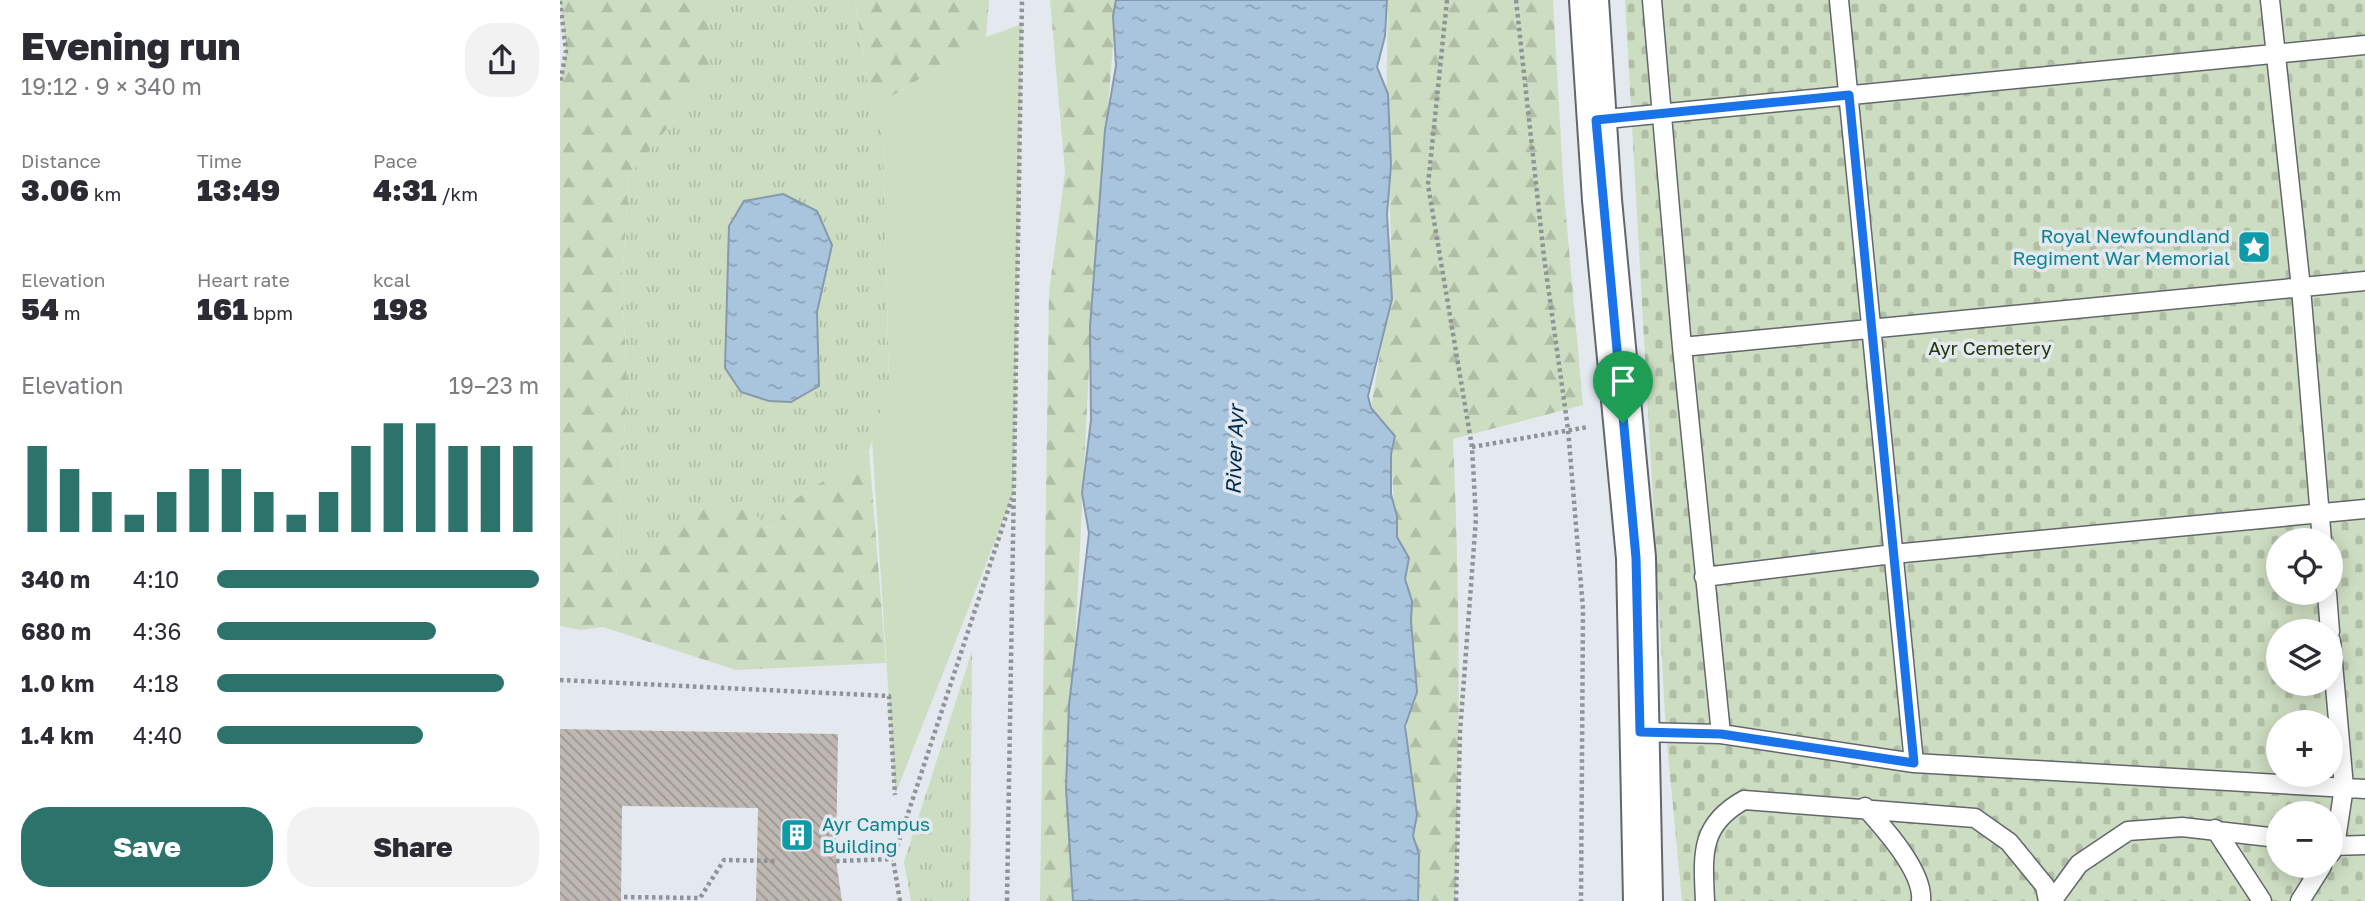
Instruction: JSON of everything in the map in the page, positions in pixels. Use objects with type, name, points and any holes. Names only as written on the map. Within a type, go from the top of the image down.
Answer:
[{"type":"main road","points":[[1590,0],[1596,120],[1636,558],[1643,901]]},
{"type":"lane","points":[[1652,0],[1682,348],[1721,734]]},
{"type":"lane","points":[[1839,0],[1914,763]]},
{"type":"lane","points":[[2270,0],[2301,288],[2321,528]]},
{"type":"lane","points":[[1596,120],[2365,45]]},
{"type":"lane","points":[[1682,348],[2365,281]]},
{"type":"lane","points":[[1704,577],[1893,554],[2365,509]]},
{"type":"lane","points":[[2336,696],[2344,788],[2341,801]]},
{"type":"lane","points":[[1640,732],[1721,734],[1914,763],[2365,789]]},
{"type":"lane","points":[[1705,901],[1703,852],[1709,832],[1726,810],[1744,800],[1865,807],[1975,818],[2009,842],[2045,886],[2050,901]]},
{"type":"lane","points":[[1865,807],[1890,835],[1913,873],[1921,901]]},
{"type":"lane","points":[[2050,901],[2079,864],[2128,831],[2182,827],[2266,836]]},
{"type":"lane","points":[[2215,829],[2262,901]]},
{"type":"lane","points":[[2343,847],[2365,845]]},
{"type":"lane","points":[[2300,901],[2314,878]]},
{"type":"path","points":[[1007,901],[1022,0]]},
{"type":"path","points":[[1447,0],[1429,185],[1472,447],[1476,518],[1460,732],[1456,901]]},
{"type":"path","points":[[1516,0],[1544,257],[1568,429],[1583,610],[1581,901]]},
{"type":"path","points":[[560,2],[566,51],[560,83]]},
{"type":"path","points":[[1472,447],[1568,429],[1623,423]]},
{"type":"path","points":[[900,901],[893,859],[1014,493]]},
{"type":"path","points":[[560,680],[889,696],[895,795]]},
{"type":"path","points":[[836,862],[893,859]]},
{"type":"path","points":[[624,897],[700,898],[724,860],[777,861]]},
{"type":"green space","points":[[560,0],[709,0],[709,76],[629,176],[622,279],[627,385],[616,580],[698,511],[746,500],[764,526],[776,527],[788,504],[869,451],[886,663],[736,670],[603,627],[581,630],[560,626],[560,84],[566,51]]},
{"type":"green space","points":[[709,0],[855,0],[872,109],[883,136],[889,382],[869,451],[788,504],[776,527],[764,526],[616,581],[627,385],[622,279],[629,176],[709,76]]},
{"type":"green space","points":[[855,0],[989,0],[986,37],[872,109]]},
{"type":"green space","points":[[1050,0],[1117,0],[1094,269],[1075,646],[1069,855],[1074,901],[1040,901],[1049,292],[1065,172]]},
{"type":"green space","points":[[1388,0],[1553,0],[1564,194],[1583,405],[1453,439],[1459,670],[1456,901],[1417,901],[1391,454],[1371,408],[1383,335],[1391,237],[1386,114]]},
{"type":"green space","name":"Ayr Cemetery","points":[[1625,0],[2365,0],[2365,901],[1682,901],[1666,733]]},
{"type":"green space","points":[[1022,24],[1014,493],[895,795],[872,440],[889,382],[883,136],[872,109],[986,37]]},
{"type":"green space","points":[[972,651],[970,901],[911,901],[904,862]]},
{"type":"water","name":"River Ayr","points":[[1116,0],[1387,0],[1385,36],[1377,67],[1388,94],[1391,165],[1387,214],[1392,299],[1368,396],[1371,408],[1395,436],[1391,454],[1391,494],[1397,516],[1397,537],[1409,558],[1405,579],[1412,601],[1417,692],[1405,726],[1417,815],[1413,836],[1419,854],[1418,901],[1073,901],[1066,788],[1069,705],[1089,533],[1082,493],[1091,420],[1090,327],[1105,130],[1116,66],[1113,16]]},
{"type":"water","points":[[783,194],[817,211],[832,245],[817,312],[819,386],[791,402],[769,401],[741,392],[725,368],[729,226],[744,201]]},
{"type":"building","name":"Ayr Campus Building","points":[[560,729],[838,734],[836,861],[842,901],[756,901],[758,808],[622,806],[621,901],[560,901]]},
{"type":"place","name":"Royal Newfoundland Regiment War Memorial","points":[[2254,247]]},
{"type":"place","name":"Ayr Campus Building","points":[[797,835]]},
{"type":"route","points":[[1849,95],[1914,763],[1721,734],[1640,732],[1636,558],[1623,423],[1596,120],[1849,95]]}]
